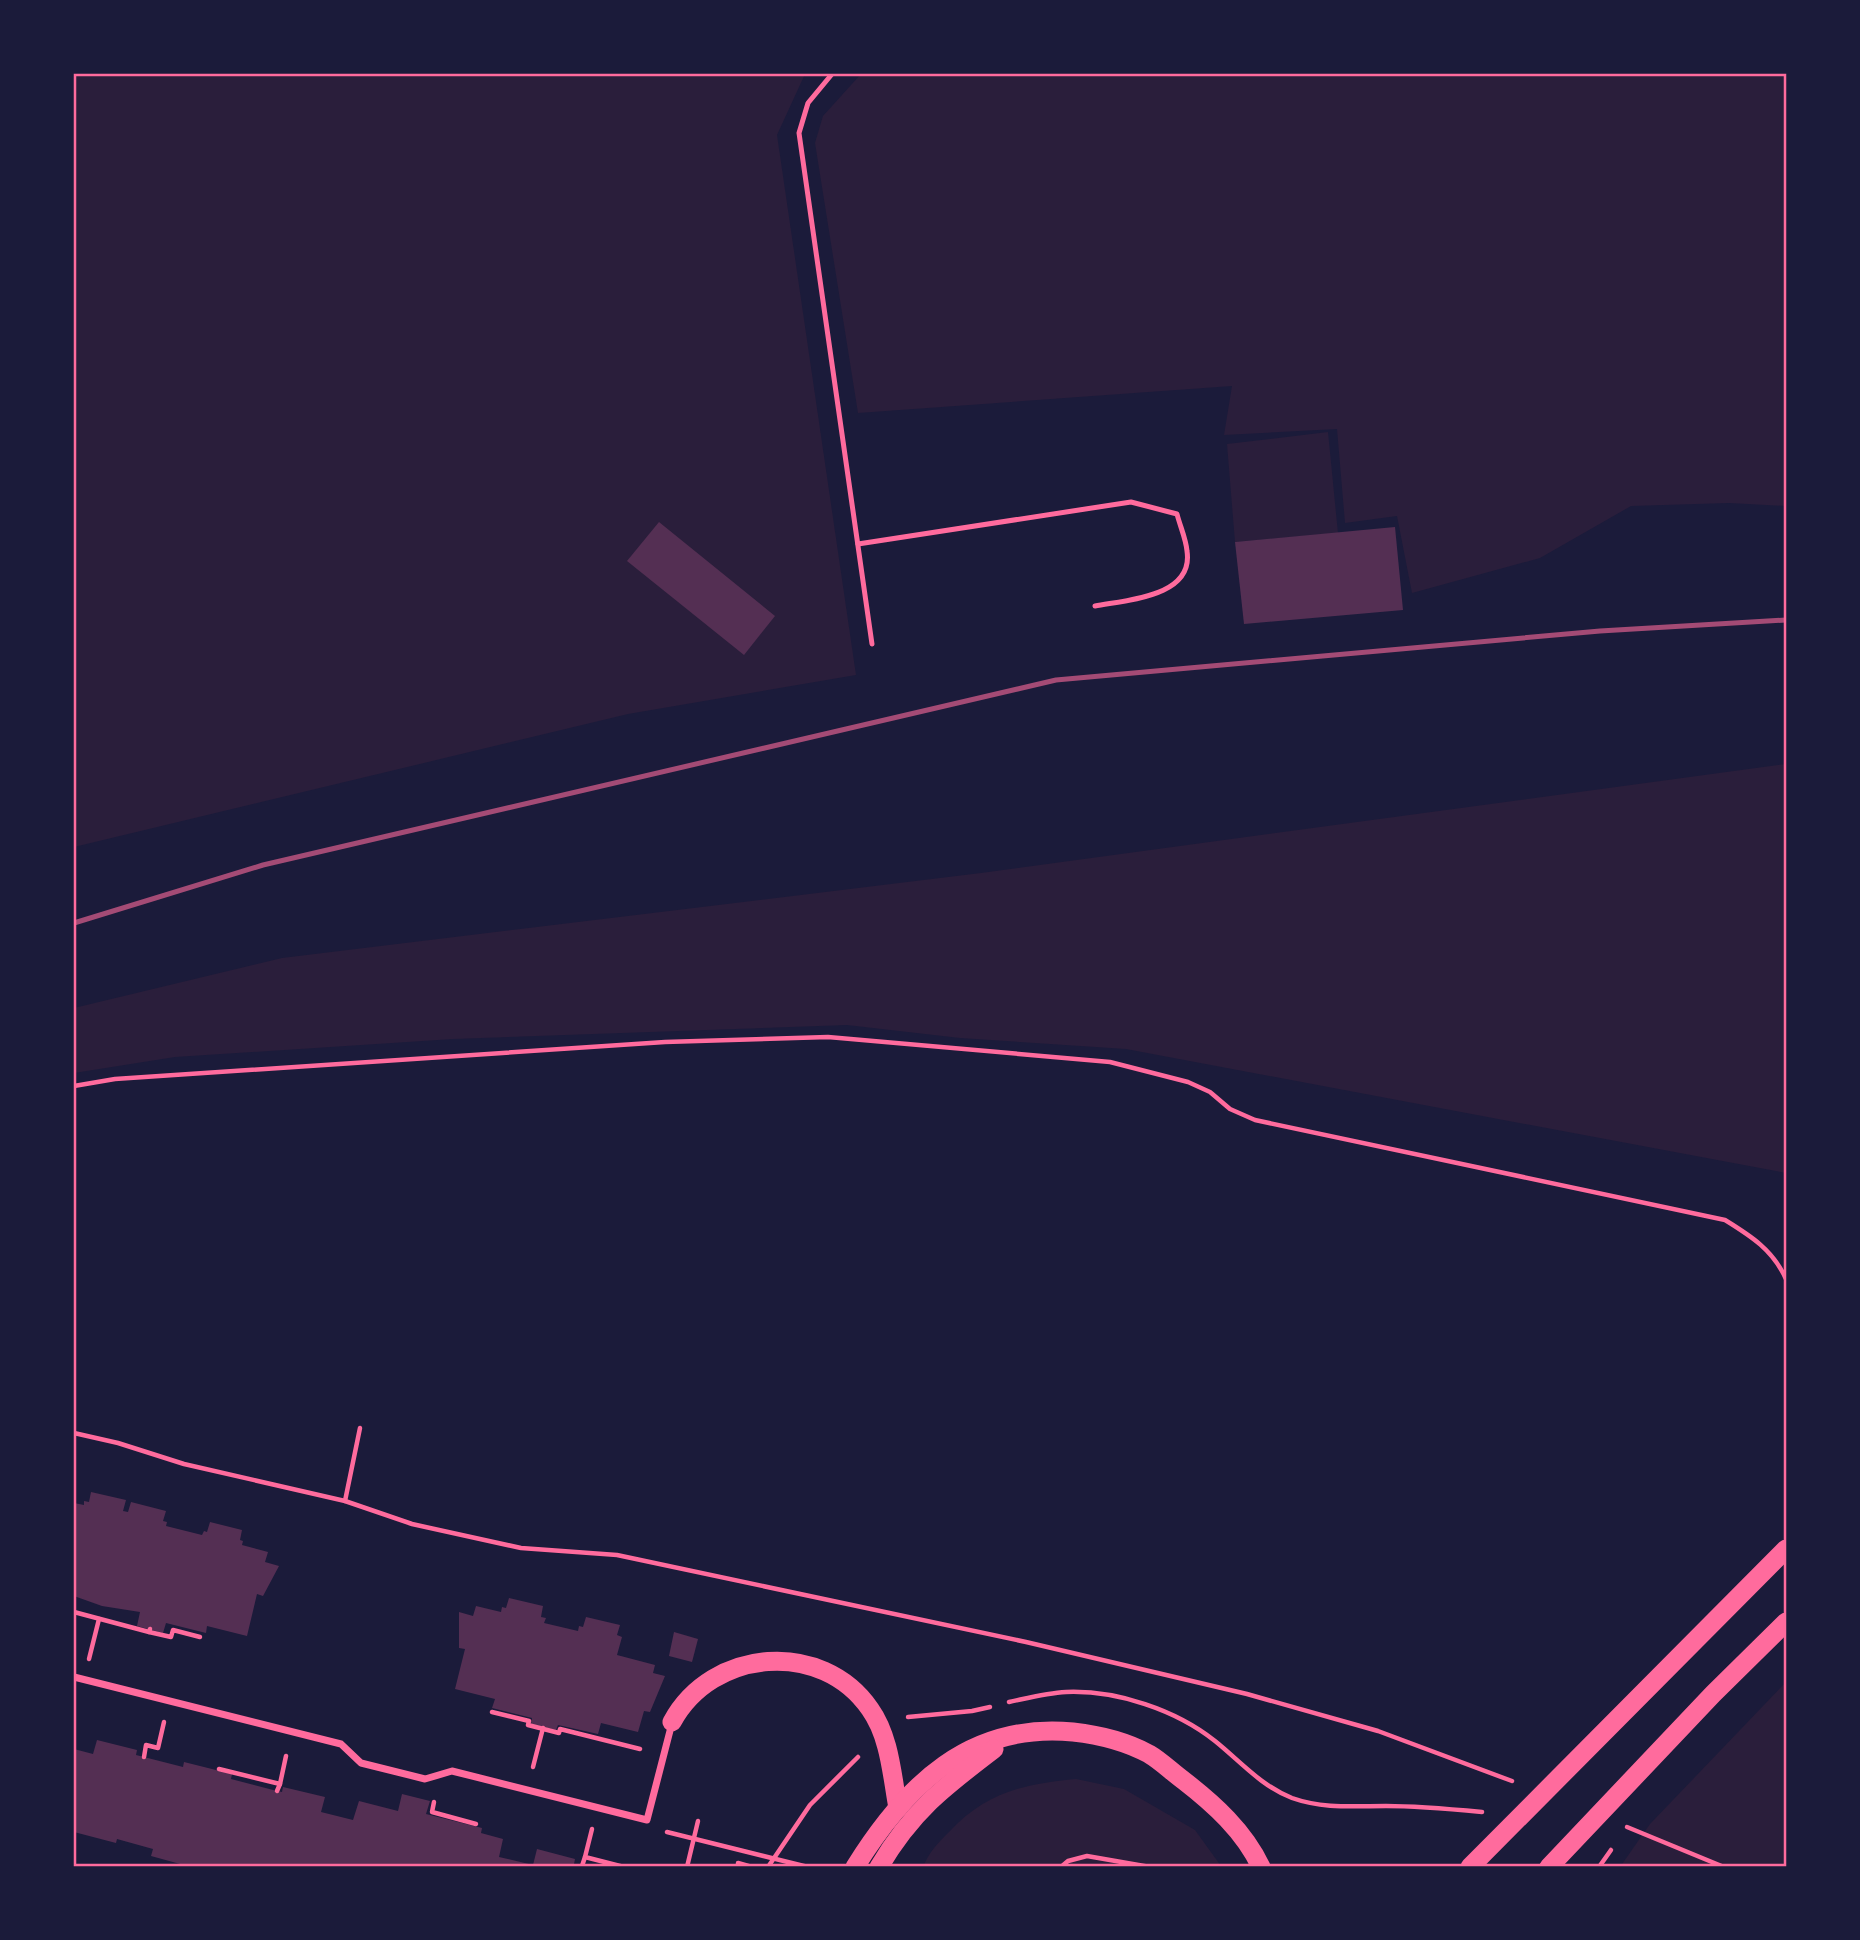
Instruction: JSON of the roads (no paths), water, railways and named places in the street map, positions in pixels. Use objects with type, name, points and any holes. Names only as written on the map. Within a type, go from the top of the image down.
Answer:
[{"type":"highway","points":[[1470,1867],[1787,1549]]},
{"type":"highway","points":[[1556,1863],[1713,1694],[1787,1622]]},
{"type":"highway","points":[[672,1722],[689,1696],[716,1677],[734,1669],[780,1660],[829,1674],[852,1688],[877,1721],[891,1765],[898,1808]]},
{"type":"highway","points":[[855,1867],[877,1832],[945,1763],[987,1742],[1014,1733],[1056,1731],[1101,1735],[1150,1755],[1206,1798],[1235,1826],[1261,1867]]},
{"type":"highway","points":[[879,1867],[893,1843],[937,1792],[1014,1733]]},
{"type":"street","points":[[74,1677],[341,1744],[361,1763],[425,1779],[452,1771],[647,1820],[672,1722]]},
{"type":"lane","points":[[832,74],[808,103],[799,133],[872,644]]},
{"type":"lane","points":[[858,544],[1131,502],[1177,514],[1188,554],[1182,578],[1161,593],[1095,606]]},
{"type":"railway","points":[[74,923],[263,865],[1056,680],[1600,631],[1786,620]]}]
